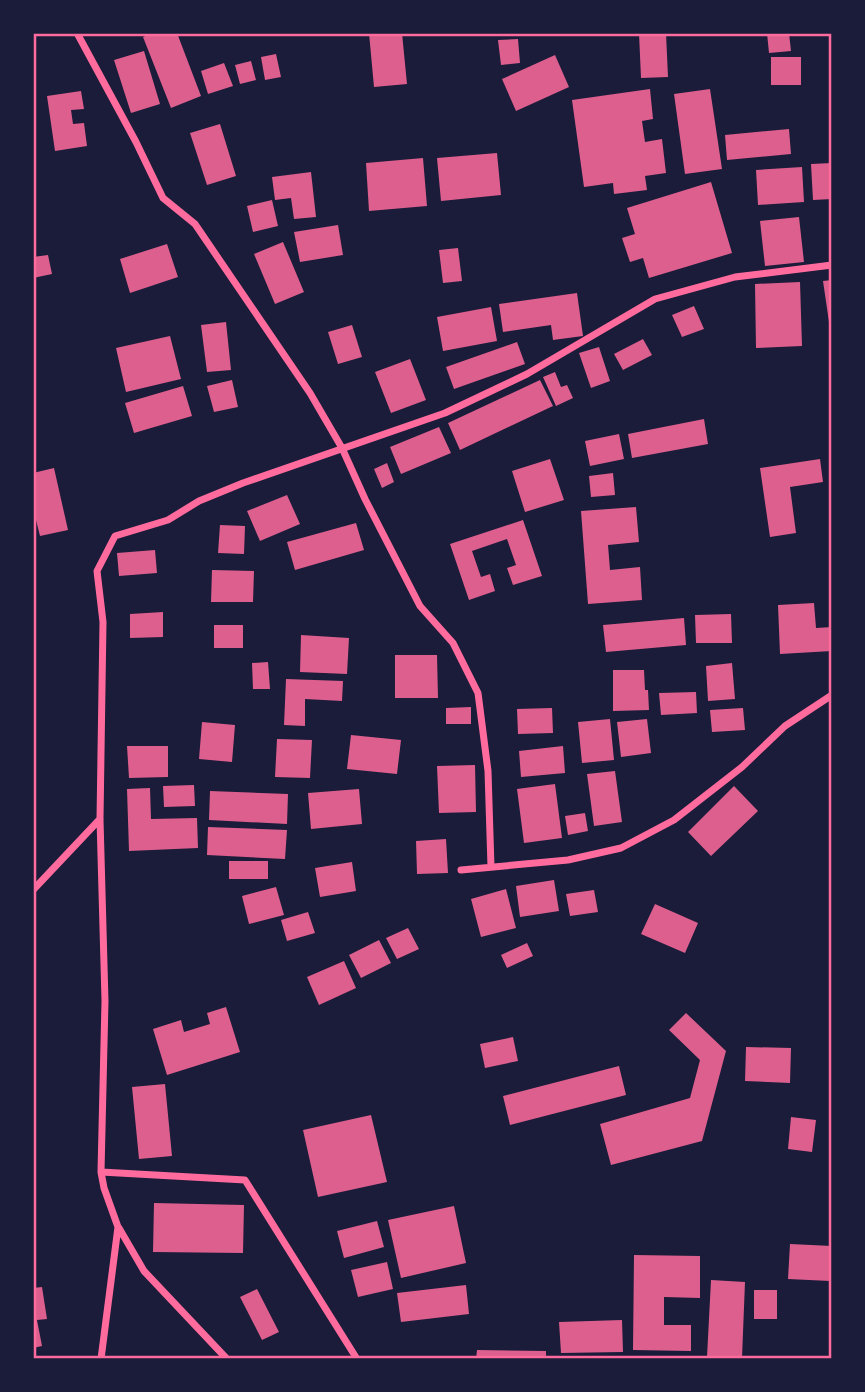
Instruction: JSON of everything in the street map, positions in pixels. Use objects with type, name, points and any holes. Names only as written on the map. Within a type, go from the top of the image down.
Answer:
[{"type":"street","points":[[77,33],[163,198],[195,225],[310,393],[342,448],[420,606],[453,643],[478,693],[488,771],[491,867]]},
{"type":"street","points":[[227,1359],[144,1271],[118,1227],[101,1172],[105,1001],[100,819],[103,622],[97,572],[115,536],[168,520],[199,501],[243,483],[444,413],[527,373],[655,299],[734,277],[832,265]]},
{"type":"street","points":[[461,870],[568,860],[621,848],[674,820],[742,767],[785,726],[832,695]]},
{"type":"street","points":[[33,890],[100,819]]},
{"type":"street","points":[[101,1172],[245,1180],[357,1359]]},
{"type":"street","points":[[102,1359],[118,1227]]},
{"type":"building","points":[[152,33],[177,33],[201,96],[171,108],[143,37]]},
{"type":"building","points":[[369,33],[402,33],[407,84],[374,87]]},
{"type":"building","points":[[639,33],[666,33],[668,77],[641,78]]},
{"type":"building","points":[[767,33],[789,33],[791,51],[769,53]]},
{"type":"building","points":[[518,39],[520,63],[501,65],[498,40]]},
{"type":"building","points":[[144,51],[160,104],[131,113],[114,60]]},
{"type":"building","points":[[276,54],[281,77],[265,80],[261,57]]},
{"type":"building","points":[[555,55],[569,87],[516,111],[502,79]]},
{"type":"building","points":[[771,57],[801,57],[801,85],[771,85]]},
{"type":"building","points":[[251,61],[256,80],[240,84],[235,65]]},
{"type":"building","points":[[224,63],[233,86],[208,94],[201,71]]},
{"type":"building","points":[[650,89],[653,119],[642,121],[645,142],[662,139],[666,173],[645,176],[647,190],[614,194],[613,183],[584,187],[572,100]]},
{"type":"building","points":[[710,89],[722,169],[685,174],[674,94]]},
{"type":"building","points":[[81,91],[84,109],[71,110],[73,124],[84,123],[87,146],[55,151],[47,96]]},
{"type":"building","points":[[220,124],[236,176],[207,185],[190,133]]},
{"type":"building","points":[[789,129],[791,154],[727,160],[725,135]]},
{"type":"building","points":[[497,153],[501,195],[441,201],[437,158]]},
{"type":"building","points":[[423,158],[427,206],[369,211],[366,163]]},
{"type":"building","points":[[832,163],[832,199],[813,200],[811,164]]},
{"type":"building","points":[[802,167],[804,202],[758,205],[756,170]]},
{"type":"building","points":[[311,172],[316,217],[294,219],[291,198],[275,200],[272,177]]},
{"type":"building","points":[[711,182],[732,253],[649,278],[643,258],[630,262],[622,238],[635,234],[627,208]]},
{"type":"building","points":[[272,200],[278,226],[253,232],[247,206]]},
{"type":"building","points":[[799,217],[804,262],[765,266],[760,221]]},
{"type":"building","points":[[338,225],[343,255],[300,262],[294,232]]},
{"type":"building","points":[[283,242],[304,292],[275,304],[254,254]]},
{"type":"building","points":[[167,244],[178,277],[130,293],[120,259]]},
{"type":"building","points":[[458,248],[462,281],[443,283],[439,250]]},
{"type":"building","points":[[48,255],[52,274],[33,278],[33,257]]},
{"type":"building","points":[[832,280],[832,322],[829,322],[823,281]]},
{"type":"building","points":[[800,282],[802,346],[756,348],[755,284]]},
{"type":"building","points":[[577,293],[583,336],[553,340],[551,325],[503,332],[499,304]]},
{"type":"building","points":[[694,306],[704,329],[682,337],[672,315]]},
{"type":"building","points":[[491,307],[497,341],[443,351],[437,317]]},
{"type":"building","points":[[226,322],[231,370],[207,372],[201,325]]},
{"type":"building","points":[[352,325],[362,357],[338,364],[328,332]]},
{"type":"building","points":[[170,336],[181,379],[126,392],[116,348]]},
{"type":"building","points":[[643,339],[652,355],[623,370],[614,354]]},
{"type":"building","points":[[517,342],[525,364],[454,389],[446,367]]},
{"type":"building","points":[[599,347],[610,381],[591,388],[579,353]]},
{"type":"building","points":[[410,359],[426,400],[391,413],[375,372]]},
{"type":"building","points":[[555,372],[561,387],[567,385],[573,398],[556,406],[543,377]]},
{"type":"building","points":[[232,380],[238,407],[214,412],[207,386]]},
{"type":"building","points":[[540,380],[553,406],[460,450],[448,423]]},
{"type":"building","points":[[183,386],[192,416],[134,433],[125,403]]},
{"type":"building","points":[[704,419],[708,444],[632,458],[628,434]]},
{"type":"building","points":[[439,427],[451,453],[401,474],[390,447]]},
{"type":"building","points":[[619,434],[624,459],[590,466],[585,441]]},
{"type":"building","points":[[550,459],[564,500],[525,512],[512,471]]},
{"type":"building","points":[[820,459],[823,482],[790,487],[796,533],[770,537],[760,468]]},
{"type":"building","points":[[387,463],[394,482],[382,488],[374,469]]},
{"type":"building","points":[[54,468],[68,530],[40,536],[33,508],[33,473]]},
{"type":"building","points":[[613,473],[615,495],[591,497],[589,476]]},
{"type":"building","points":[[287,495],[300,524],[260,541],[247,511]]},
{"type":"building","points":[[636,507],[639,542],[608,545],[610,570],[640,567],[642,600],[588,604],[581,511]]},
{"type":"building","points":[[523,520],[542,576],[513,585],[507,568],[516,565],[507,539],[472,551],[481,577],[490,574],[495,591],[469,600],[450,544]]},
{"type":"building","points":[[356,523],[364,550],[295,570],[287,542]]},
{"type":"building","points":[[220,525],[245,526],[244,554],[218,553]]},
{"type":"building","points":[[155,550],[157,573],[119,576],[117,553]]},
{"type":"building","points":[[212,570],[254,571],[253,602],[211,602]]},
{"type":"building","points":[[814,603],[816,628],[832,627],[832,651],[780,654],[778,605]]},
{"type":"building","points":[[163,612],[163,637],[130,638],[130,614]]},
{"type":"building","points":[[731,614],[732,643],[696,643],[695,615]]},
{"type":"building","points":[[684,618],[686,645],[606,652],[603,625]]},
{"type":"building","points":[[214,625],[243,625],[243,648],[214,648]]},
{"type":"building","points":[[301,635],[349,638],[347,674],[300,672]]},
{"type":"building","points":[[395,655],[437,655],[438,698],[395,698]]},
{"type":"building","points":[[268,662],[270,689],[253,689],[252,663]]},
{"type":"building","points":[[732,663],[735,699],[708,701],[706,666]]},
{"type":"building","points":[[613,670],[644,670],[649,710],[613,711]]},
{"type":"building","points":[[286,679],[343,681],[342,701],[305,699],[305,726],[284,725]]},
{"type":"building","points":[[696,692],[697,713],[661,715],[659,693]]},
{"type":"building","points":[[471,707],[471,724],[446,724],[446,708]]},
{"type":"building","points":[[552,708],[553,733],[518,734],[517,709]]},
{"type":"building","points":[[743,708],[745,730],[712,732],[710,710]]},
{"type":"building","points":[[610,719],[614,760],[582,763],[578,722]]},
{"type":"building","points":[[647,719],[651,753],[621,757],[617,722]]},
{"type":"building","points":[[202,722],[235,725],[232,762],[199,759]]},
{"type":"building","points":[[351,735],[401,740],[397,774],[347,769]]},
{"type":"building","points":[[277,739],[312,740],[310,778],[275,777]]},
{"type":"building","points":[[127,746],[168,746],[168,777],[129,778]]},
{"type":"building","points":[[563,746],[565,773],[521,777],[519,751]]},
{"type":"building","points":[[475,765],[476,812],[439,813],[437,766]]},
{"type":"building","points":[[615,771],[622,822],[594,826],[587,774]]},
{"type":"building","points":[[555,784],[562,838],[524,843],[517,789]]},
{"type":"building","points":[[194,785],[195,806],[164,807],[163,786]]},
{"type":"building","points":[[734,786],[758,811],[711,856],[688,832]]},
{"type":"building","points":[[150,788],[151,819],[197,818],[198,848],[129,851],[127,789]]},
{"type":"building","points":[[359,789],[362,824],[311,829],[308,793]]},
{"type":"building","points":[[210,791],[288,794],[287,824],[209,820]]},
{"type":"building","points":[[585,813],[588,831],[568,835],[565,816]]},
{"type":"building","points":[[208,827],[287,830],[285,859],[207,855]]},
{"type":"building","points":[[446,839],[448,873],[417,874],[416,841]]},
{"type":"building","points":[[229,861],[268,861],[268,879],[229,879]]},
{"type":"building","points":[[352,862],[356,891],[320,897],[315,868]]},
{"type":"building","points":[[554,880],[559,911],[520,917],[516,886]]},
{"type":"building","points":[[276,887],[284,915],[249,924],[242,896]]},
{"type":"building","points":[[506,889],[516,928],[481,937],[471,899]]},
{"type":"building","points":[[594,890],[598,912],[570,916],[566,894]]},
{"type":"building","points":[[655,904],[698,923],[685,953],[641,934]]},
{"type":"building","points":[[308,912],[315,933],[287,941],[281,920]]},
{"type":"building","points":[[408,928],[419,949],[397,959],[386,938]]},
{"type":"building","points":[[379,940],[391,963],[361,978],[349,955]]},
{"type":"building","points":[[527,943],[533,956],[507,968],[501,955]]},
{"type":"building","points":[[344,961],[356,988],[319,1005],[307,977]]},
{"type":"building","points":[[226,1007],[240,1052],[167,1075],[153,1029],[181,1020],[184,1032],[210,1024],[207,1013]]},
{"type":"building","points":[[686,1013],[726,1051],[702,1141],[611,1165],[600,1124],[690,1098],[700,1060],[669,1030]]},
{"type":"building","points":[[513,1037],[518,1061],[485,1068],[480,1044]]},
{"type":"building","points":[[746,1047],[791,1048],[790,1083],[745,1081]]},
{"type":"building","points":[[619,1066],[626,1095],[510,1125],[503,1096]]},
{"type":"building","points":[[165,1084],[172,1156],[139,1159],[132,1087]]},
{"type":"building","points":[[371,1115],[387,1182],[318,1197],[303,1130]]},
{"type":"building","points":[[791,1117],[816,1120],[812,1152],[788,1149]]},
{"type":"building","points":[[154,1203],[244,1205],[243,1253],[153,1252]]},
{"type":"building","points":[[454,1206],[466,1263],[401,1278],[388,1220]]},
{"type":"building","points":[[377,1221],[384,1247],[344,1258],[337,1231]]},
{"type":"building","points":[[790,1244],[832,1246],[830,1281],[788,1279]]},
{"type":"building","points":[[634,1255],[700,1256],[700,1298],[664,1297],[664,1325],[691,1325],[691,1351],[633,1350]]},
{"type":"building","points":[[387,1262],[393,1289],[358,1297],[351,1270]]},
{"type":"building","points":[[711,1280],[745,1282],[742,1358],[707,1357]]},
{"type":"building","points":[[466,1285],[469,1314],[401,1322],[397,1293]]},
{"type":"building","points":[[42,1287],[47,1319],[37,1320],[42,1346],[33,1348],[33,1288]]},
{"type":"building","points":[[257,1289],[279,1332],[262,1340],[240,1297]]},
{"type":"building","points":[[754,1290],[777,1290],[777,1319],[754,1319]]},
{"type":"building","points":[[622,1320],[623,1352],[561,1353],[559,1322]]},
{"type":"building","points":[[477,1350],[546,1351],[546,1359],[476,1359]]}]
